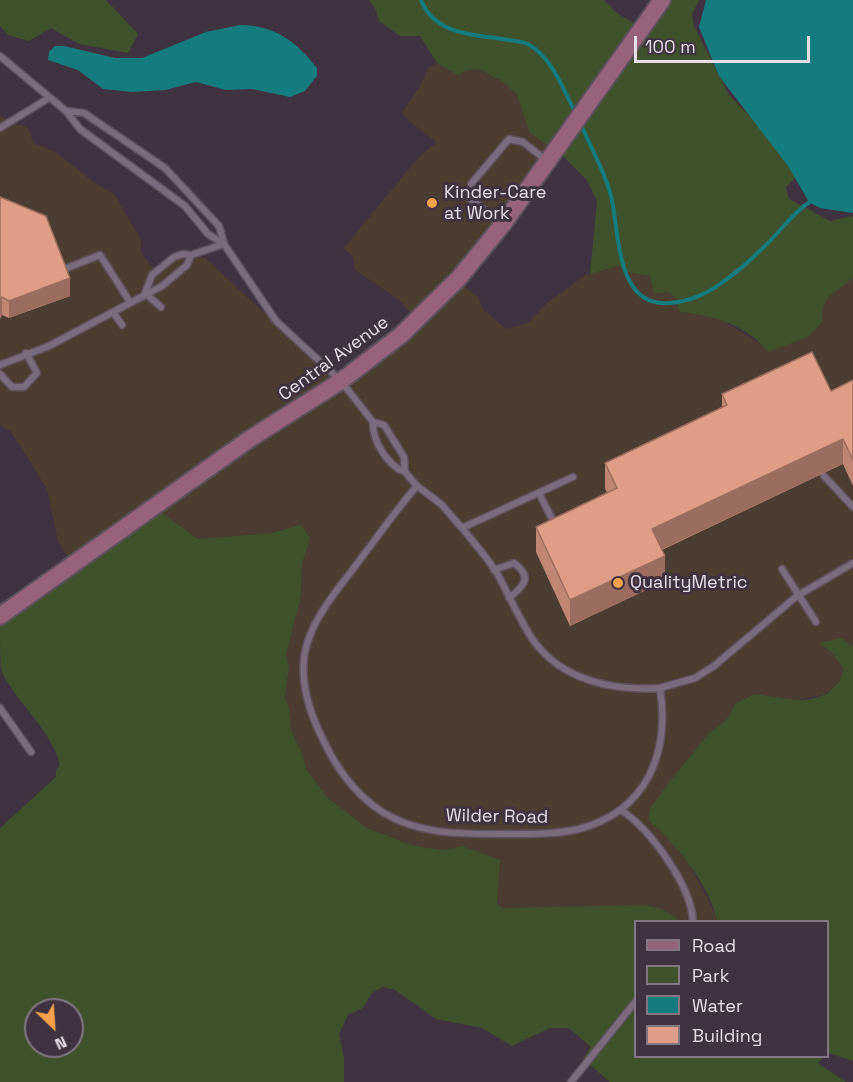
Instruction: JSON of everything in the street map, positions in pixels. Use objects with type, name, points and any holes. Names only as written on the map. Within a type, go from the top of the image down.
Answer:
[{"type":"main road","name":"Central Avenue","points":[[0,616],[241,445],[341,381],[401,334],[445,293],[503,224],[662,0]]},
{"type":"lane","points":[[0,57],[66,111],[80,129],[185,206],[208,234],[224,244]]},
{"type":"lane","points":[[0,128],[49,98]]},
{"type":"lane","points":[[66,111],[84,113],[122,138],[165,168],[194,198],[219,226],[224,244],[276,321],[341,381],[373,423],[373,433],[394,468],[405,472],[417,486],[441,504],[462,528],[494,570],[535,642],[563,667],[583,678],[607,686],[630,690],[660,688],[695,678],[714,666],[797,596],[853,563]]},
{"type":"lane","points":[[471,184],[509,139],[523,142],[548,161]]},
{"type":"lane","points":[[464,194],[503,224]]},
{"type":"lane","points":[[185,206],[194,198]]},
{"type":"lane","points":[[145,293],[152,275],[166,263],[183,254],[191,255],[224,244]]},
{"type":"lane","points":[[62,270],[99,255],[130,302]]},
{"type":"lane","points":[[0,365],[49,346],[162,286],[187,265],[191,255]]},
{"type":"lane","points":[[145,293],[161,308]]},
{"type":"lane","points":[[113,312],[122,325]]},
{"type":"lane","points":[[0,374],[12,387],[24,387],[37,373],[26,354]]},
{"type":"lane","points":[[373,423],[384,425],[404,457],[405,472]]},
{"type":"lane","points":[[824,476],[853,507]]},
{"type":"lane","points":[[462,528],[573,477]]},
{"type":"lane","name":"Wilder Road","points":[[417,486],[319,615],[307,642],[304,660],[306,696],[332,758],[365,798],[407,825],[423,829],[463,834],[541,834],[581,828],[621,810],[646,781],[660,754],[663,716],[660,688]]},
{"type":"lane","points":[[539,493],[551,517]]},
{"type":"lane","points":[[494,570],[514,563],[522,569],[525,579],[521,589],[509,598]]},
{"type":"lane","points":[[782,569],[797,596],[816,622]]},
{"type":"lane","points":[[0,708],[31,752]]},
{"type":"lane","points":[[621,810],[649,833],[670,864],[677,875],[693,920]]},
{"type":"lane","points":[[571,1082],[634,1003]]},
{"type":"shaded area","points":[[437,63],[459,76],[464,71],[479,69],[503,82],[517,95],[523,110],[551,149],[458,281],[478,297],[483,309],[506,329],[528,323],[546,304],[585,275],[618,266],[628,272],[651,276],[654,292],[669,291],[679,301],[680,312],[702,314],[721,320],[763,345],[822,322],[822,308],[826,296],[853,277],[853,647],[823,648],[832,653],[844,669],[839,682],[826,694],[797,700],[755,694],[736,703],[727,719],[708,734],[667,785],[648,820],[669,837],[685,856],[717,920],[678,920],[662,909],[647,906],[502,908],[463,846],[443,850],[414,846],[367,828],[328,798],[306,769],[303,755],[291,730],[289,708],[285,698],[289,666],[286,655],[301,596],[302,564],[310,538],[301,525],[271,533],[198,539],[155,508],[73,565],[58,541],[47,489],[11,432],[0,425],[0,115],[10,123],[27,127],[34,143],[57,153],[96,184],[114,194],[141,240],[141,253],[154,270],[183,255],[205,258],[338,381],[417,320],[398,299],[355,270],[353,256],[343,249],[418,158],[437,142],[410,122],[402,112],[419,88],[429,67]]},
{"type":"green space","points":[[0,0],[106,0],[138,34],[128,53],[79,44],[51,28],[29,41],[8,35],[0,26]]},
{"type":"green space","points":[[369,0],[604,0],[618,14],[641,27],[664,0],[699,0],[692,14],[694,26],[729,95],[785,153],[795,178],[786,187],[789,199],[830,221],[853,216],[853,277],[827,299],[824,304],[822,322],[808,337],[768,352],[740,328],[704,315],[680,312],[677,307],[679,301],[669,292],[654,293],[650,276],[627,272],[618,266],[590,274],[597,202],[587,180],[561,154],[530,133],[517,95],[503,82],[479,69],[464,71],[459,76],[437,63],[420,36],[400,36],[379,21],[375,8]]},
{"type":"green space","points":[[155,508],[198,539],[271,533],[301,525],[310,538],[302,564],[301,596],[286,655],[289,666],[285,698],[289,708],[291,730],[303,755],[306,769],[328,798],[367,828],[414,846],[443,850],[462,846],[500,860],[497,902],[502,908],[645,905],[662,909],[674,916],[678,920],[634,920],[634,1058],[822,1058],[818,1063],[846,1082],[610,1082],[583,1059],[591,1047],[569,1028],[550,1028],[512,1046],[482,1028],[436,1019],[395,990],[382,987],[372,993],[363,1008],[348,1015],[339,1034],[344,1058],[344,1082],[0,1082],[0,828],[56,777],[56,770],[60,765],[50,740],[1,670],[0,618]]},
{"type":"green space","points":[[842,638],[853,647],[853,1061],[829,1053],[829,920],[717,920],[700,880],[669,840],[648,820],[650,809],[667,785],[708,734],[727,719],[736,703],[755,694],[797,700],[812,699],[827,694],[839,682],[844,669],[832,653],[819,643]]},
{"type":"water","points":[[706,0],[853,0],[853,213],[820,208],[809,202],[788,166],[719,76],[699,27]]},
{"type":"water","points":[[240,25],[274,31],[301,50],[317,68],[317,76],[305,91],[290,97],[252,89],[226,90],[196,82],[165,90],[132,92],[103,89],[78,70],[48,60],[49,52],[55,46],[115,58],[142,58],[206,32]]},
{"type":"building","points":[[0,197],[46,216],[70,278],[9,301],[2,297],[0,303]]},
{"type":"building","points":[[812,352],[831,391],[853,380],[853,460],[843,439],[652,529],[665,556],[570,600],[536,527],[617,488],[605,463],[727,405],[722,394]]},
{"type":"waterway","points":[[421,0],[437,21],[459,32],[528,44],[549,64],[573,108]]},
{"type":"waterway","points":[[583,129],[611,196],[623,265],[639,294],[652,301],[670,303],[683,301],[715,288],[750,261],[798,211],[811,201]]},
{"type":"place","name":"Kinder-Care at Work","points":[[432,203]]},
{"type":"place","name":"QualityMetric","points":[[618,583]]}]
